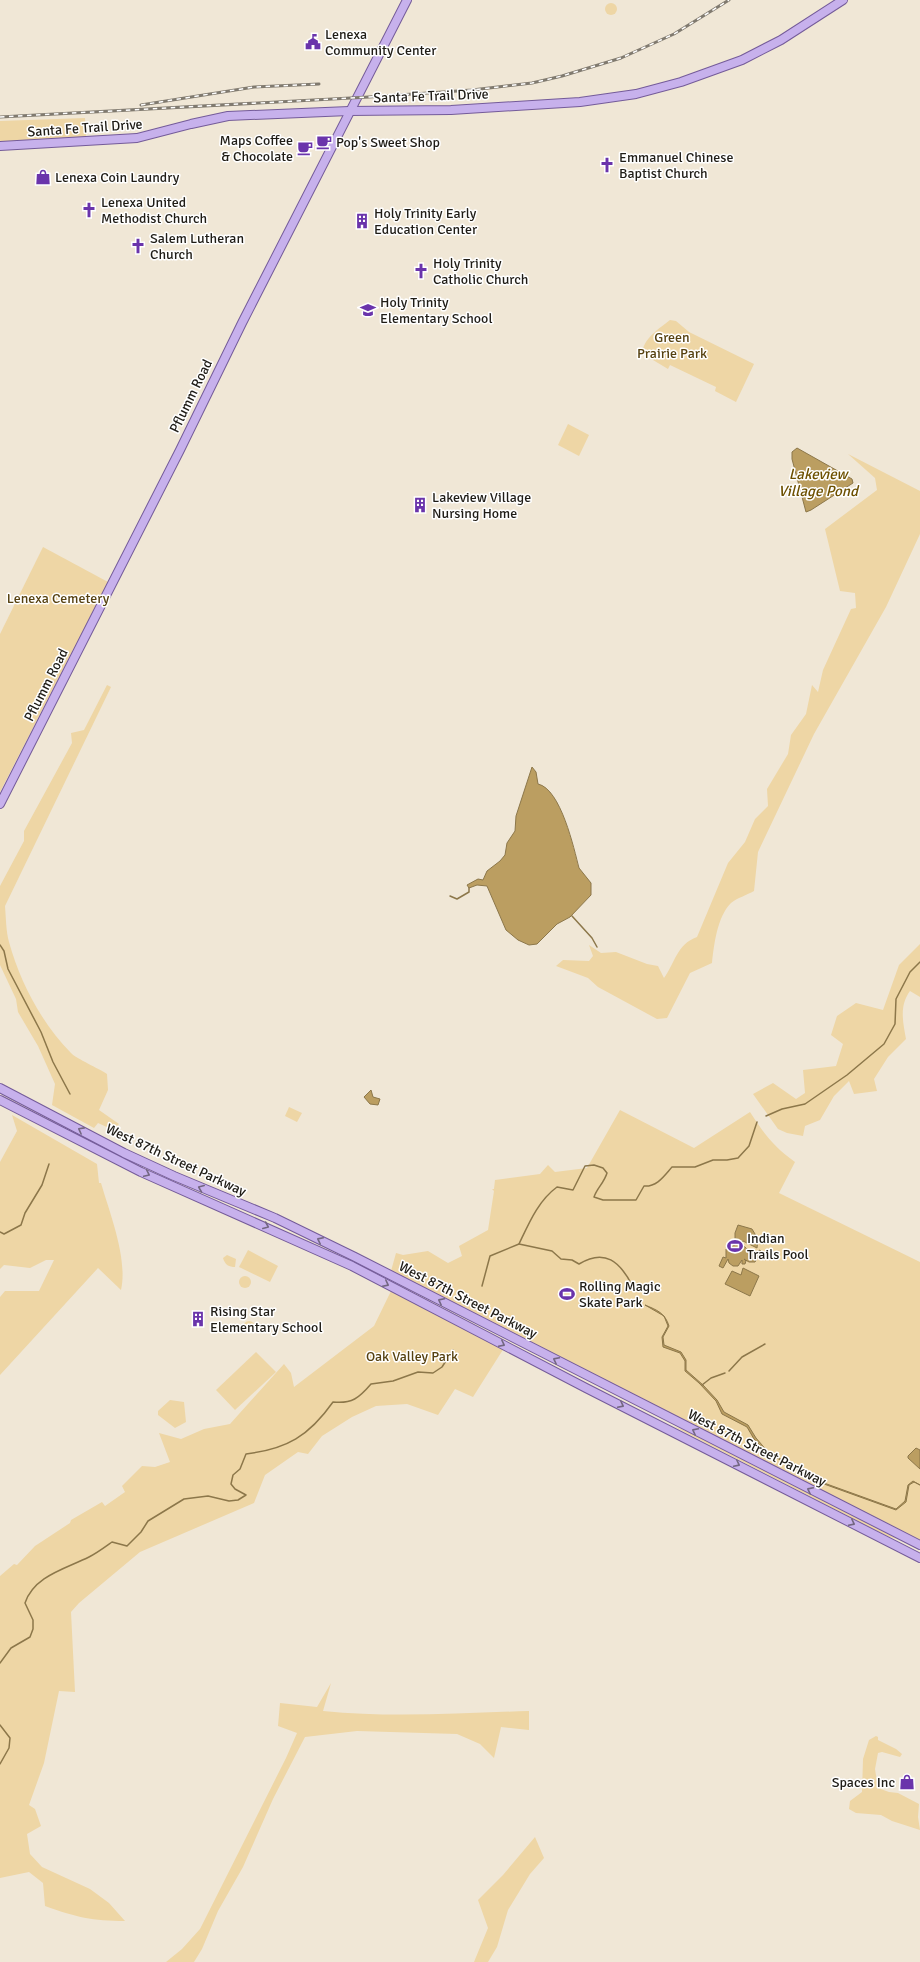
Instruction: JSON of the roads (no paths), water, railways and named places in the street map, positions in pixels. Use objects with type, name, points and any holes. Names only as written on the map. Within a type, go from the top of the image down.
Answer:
[{"type":"main road","name":"Pflumm Road","points":[[0,804],[180,450],[349,111],[407,0]]},
{"type":"main road","name":"Santa Fe Trail Drive","points":[[0,146],[137,138],[228,116],[349,111],[451,110],[554,104],[616,97],[654,90],[714,71],[742,60],[781,40],[843,0]]},
{"type":"main road","name":"West 87th Street Parkway","points":[[0,1088],[167,1173],[275,1218],[341,1250],[920,1546]]},
{"type":"main road","points":[[0,1093],[36,1111],[44,1111]]},
{"type":"main road","name":"West 87th Street Parkway","points":[[0,1100],[147,1174],[285,1234],[352,1266],[590,1390],[920,1558]]},
{"type":"water","name":"Lakeview Village Pond","points":[[797,448],[852,479],[853,483],[806,512],[792,459],[792,452]]},
{"type":"water","points":[[532,767],[536,772],[538,784],[546,788],[560,808],[570,834],[579,868],[591,883],[591,895],[570,917],[557,924],[537,944],[529,945],[518,940],[506,930],[487,886],[477,885],[469,888],[467,885],[478,879],[483,880],[487,871],[505,855],[507,843],[515,831],[516,816]]},
{"type":"water","points":[[371,1090],[373,1097],[380,1099],[378,1105],[370,1104],[364,1097]]},
{"type":"water","name":"Indian Trails Pool","points":[[738,1225],[752,1229],[758,1239],[757,1248],[743,1241],[741,1243],[747,1249],[758,1253],[759,1250],[761,1251],[755,1262],[749,1262],[744,1259],[746,1261],[745,1264],[742,1264],[742,1260],[738,1266],[733,1266],[729,1263],[728,1259],[723,1268],[719,1266],[723,1257],[726,1258],[726,1249],[735,1245],[735,1233]]},
{"type":"water","points":[[743,1268],[759,1276],[750,1296],[725,1284],[732,1271],[741,1275]]},
{"type":"water","points":[[645,1305],[657,1310],[663,1316]]},
{"type":"water","points":[[664,1317],[669,1326],[663,1337],[664,1345],[681,1352],[686,1360],[686,1370],[717,1400],[724,1412],[748,1425],[756,1438],[768,1452],[824,1483],[896,1509],[905,1501],[908,1485],[913,1481],[920,1485],[914,1482],[909,1485],[906,1502],[896,1510],[824,1484],[766,1452],[754,1439],[747,1427],[722,1414],[716,1401],[685,1371],[685,1361],[680,1353],[663,1347],[662,1337],[668,1326]]},
{"type":"water","points":[[916,1448],[920,1450],[920,1469],[908,1458],[908,1456]]},
{"type":"waterway","points":[[450,896],[457,899],[469,892],[469,888]]},
{"type":"waterway","points":[[572,916],[592,938],[597,947]]},
{"type":"waterway","points":[[0,945],[4,951],[8,969],[41,1032],[53,1062],[70,1094]]},
{"type":"waterway","points":[[766,1116],[782,1109],[805,1104],[847,1075],[884,1044],[895,1024],[896,999],[910,972],[920,962]]},
{"type":"waterway","points":[[482,1286],[490,1256],[519,1244],[526,1228],[544,1199],[557,1187],[573,1190],[585,1166],[594,1165],[603,1168],[607,1173],[594,1197],[603,1200],[636,1200],[644,1186],[649,1186],[656,1183],[672,1167],[695,1167],[713,1160],[738,1158],[749,1146],[757,1122]]},
{"type":"waterway","points":[[0,1232],[4,1234],[21,1225],[25,1213],[42,1185],[49,1164]]},
{"type":"waterway","points":[[519,1244],[552,1251],[561,1259],[572,1260],[579,1264],[588,1259],[597,1257],[611,1260],[617,1264],[632,1285]]},
{"type":"waterway","points":[[729,1371],[742,1357],[765,1344]]},
{"type":"waterway","points":[[0,1663],[11,1648],[30,1637],[33,1629],[33,1620],[25,1603],[35,1586],[51,1574],[92,1555],[112,1542],[127,1546],[141,1532],[148,1521],[184,1499],[208,1496],[229,1501],[238,1500],[246,1495],[235,1489],[231,1484],[233,1475],[240,1469],[246,1454],[274,1449],[296,1439],[315,1424],[333,1402],[345,1402],[355,1399],[371,1384],[393,1381],[418,1372],[433,1373],[442,1367],[453,1350]]},
{"type":"waterway","points":[[702,1385],[711,1378],[725,1373]]},
{"type":"waterway","points":[[0,1725],[10,1738],[9,1748],[0,1764]]},
{"type":"railway","points":[[0,117],[369,97],[472,90],[532,83],[562,76],[621,58],[674,34],[729,0]]},
{"type":"railway","points":[[141,105],[254,87],[319,84]]},
{"type":"place","name":"Lenexa Community Center","points":[[313,42]]},
{"type":"place","name":"Pop's Sweet Shop","points":[[324,142]]},
{"type":"place","name":"Maps Coffee & Chocolate","points":[[305,148]]},
{"type":"place","name":"Emmanuel Chinese Baptist Church","points":[[607,165]]},
{"type":"place","name":"Lenexa Coin Laundry","points":[[43,177]]},
{"type":"place","name":"Lenexa United Methodist Church","points":[[89,210]]},
{"type":"place","name":"Holy Trinity Early Education Center","points":[[362,221]]},
{"type":"place","name":"Salem Lutheran Church","points":[[138,246]]},
{"type":"place","name":"Holy Trinity Catholic Church","points":[[421,271]]},
{"type":"place","name":"Holy Trinity Elementary School","points":[[368,310]]},
{"type":"place","name":"Lakeview Village Nursing Home","points":[[420,505]]},
{"type":"place","name":"Indian Trails Pool","points":[[735,1246]]},
{"type":"place","name":"Rolling Magic Skate Park","points":[[567,1294]]},
{"type":"place","name":"Rising Star Elementary School","points":[[198,1319]]},
{"type":"place","name":"Spaces Inc","points":[[907,1782]]},
{"type":"park label","name":"Green Prairie Park","points":[[672,346]]},
{"type":"park label","name":"Lenexa Cemetery","points":[[58,598]]},
{"type":"park label","name":"Oak Valley Park","points":[[412,1356]]}]
